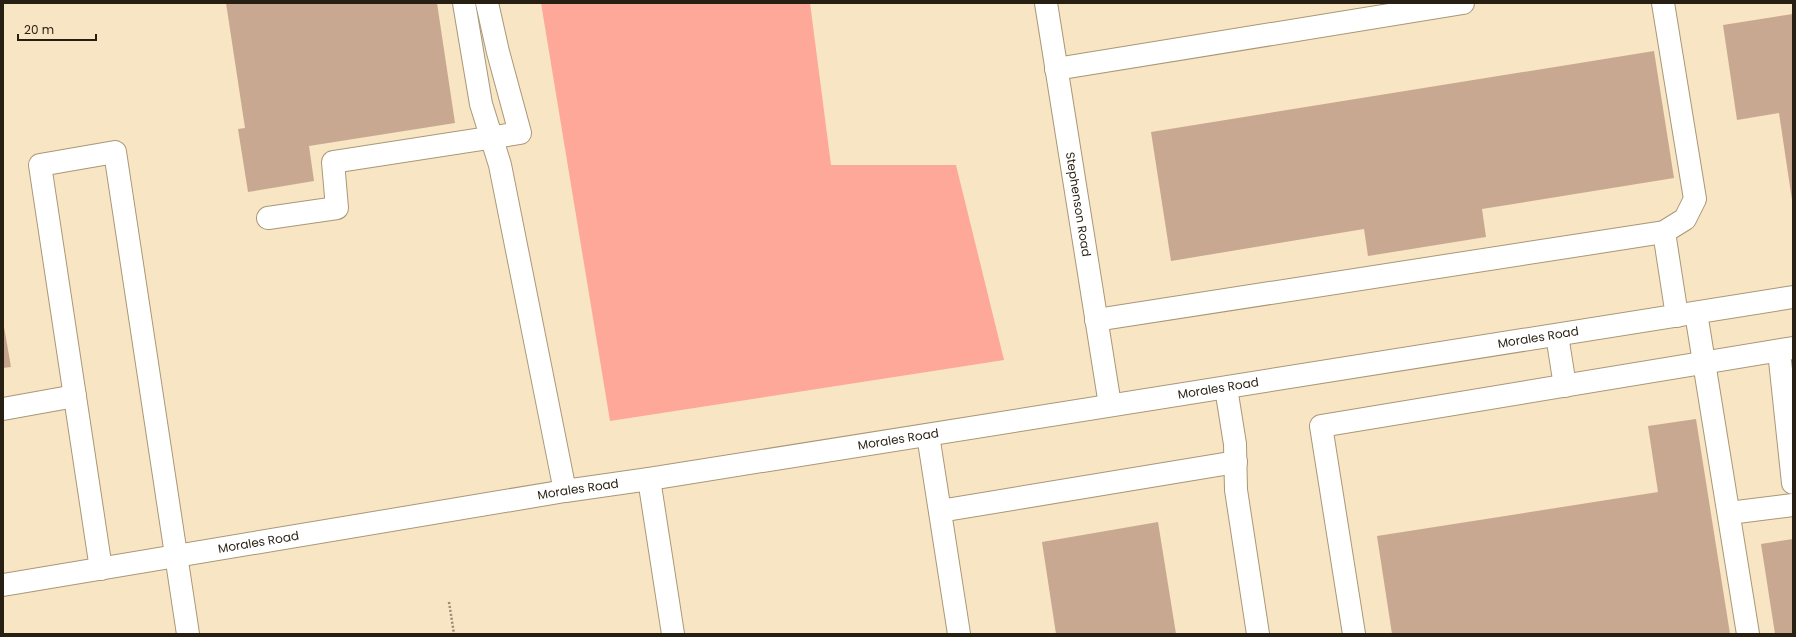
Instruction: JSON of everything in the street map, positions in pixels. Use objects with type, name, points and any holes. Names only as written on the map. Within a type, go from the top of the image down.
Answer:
[{"type":"street","points":[[464,3],[481,104],[500,164],[565,491]]},
{"type":"street","points":[[268,218],[337,208],[333,162],[520,132],[498,52],[487,3]]},
{"type":"street","name":"Stephenson Road","points":[[1046,3],[1110,405]]},
{"type":"street","points":[[1056,69],[1464,3]]},
{"type":"street","points":[[1096,320],[1664,232],[1685,220],[1695,199],[1663,3]]},
{"type":"street","points":[[101,569],[40,165],[115,152],[188,634]]},
{"type":"street","points":[[1664,232],[1687,314],[1704,363],[1748,634]]},
{"type":"street","name":"Morales Road","points":[[3,585],[565,491],[650,480],[1110,405],[1226,388],[1793,297]]},
{"type":"street","points":[[1557,335],[1565,386]]},
{"type":"street","points":[[1354,634],[1321,426],[1786,350],[1793,483]]},
{"type":"street","points":[[1226,388],[1235,444],[1236,490],[1258,634]]},
{"type":"street","points":[[3,409],[75,396]]},
{"type":"street","points":[[928,435],[958,634]]},
{"type":"street","points":[[940,511],[1236,462]]},
{"type":"street","points":[[650,480],[673,634]]},
{"type":"street","points":[[1729,513],[1793,505]]},
{"type":"path","points":[[449,602],[454,634]]},
{"type":"shaded area","points":[[541,3],[810,3],[831,165],[956,165],[1004,360],[610,421]]},
{"type":"building","points":[[226,3],[437,3],[455,123],[309,146],[314,181],[248,192],[238,129],[245,128]]},
{"type":"building","points":[[1793,14],[1792,200],[1779,113],[1737,120],[1723,25]]},
{"type":"building","points":[[1654,51],[1674,178],[1482,209],[1486,237],[1368,256],[1364,229],[1171,261],[1151,132]]},
{"type":"building","points":[[3,321],[11,367],[3,368]]},
{"type":"building","points":[[1696,419],[1730,634],[1392,634],[1377,536],[1658,492],[1648,426]]},
{"type":"building","points":[[1158,522],[1176,634],[1056,634],[1042,542]]},
{"type":"building","points":[[1793,539],[1793,634],[1775,634],[1761,544]]}]
